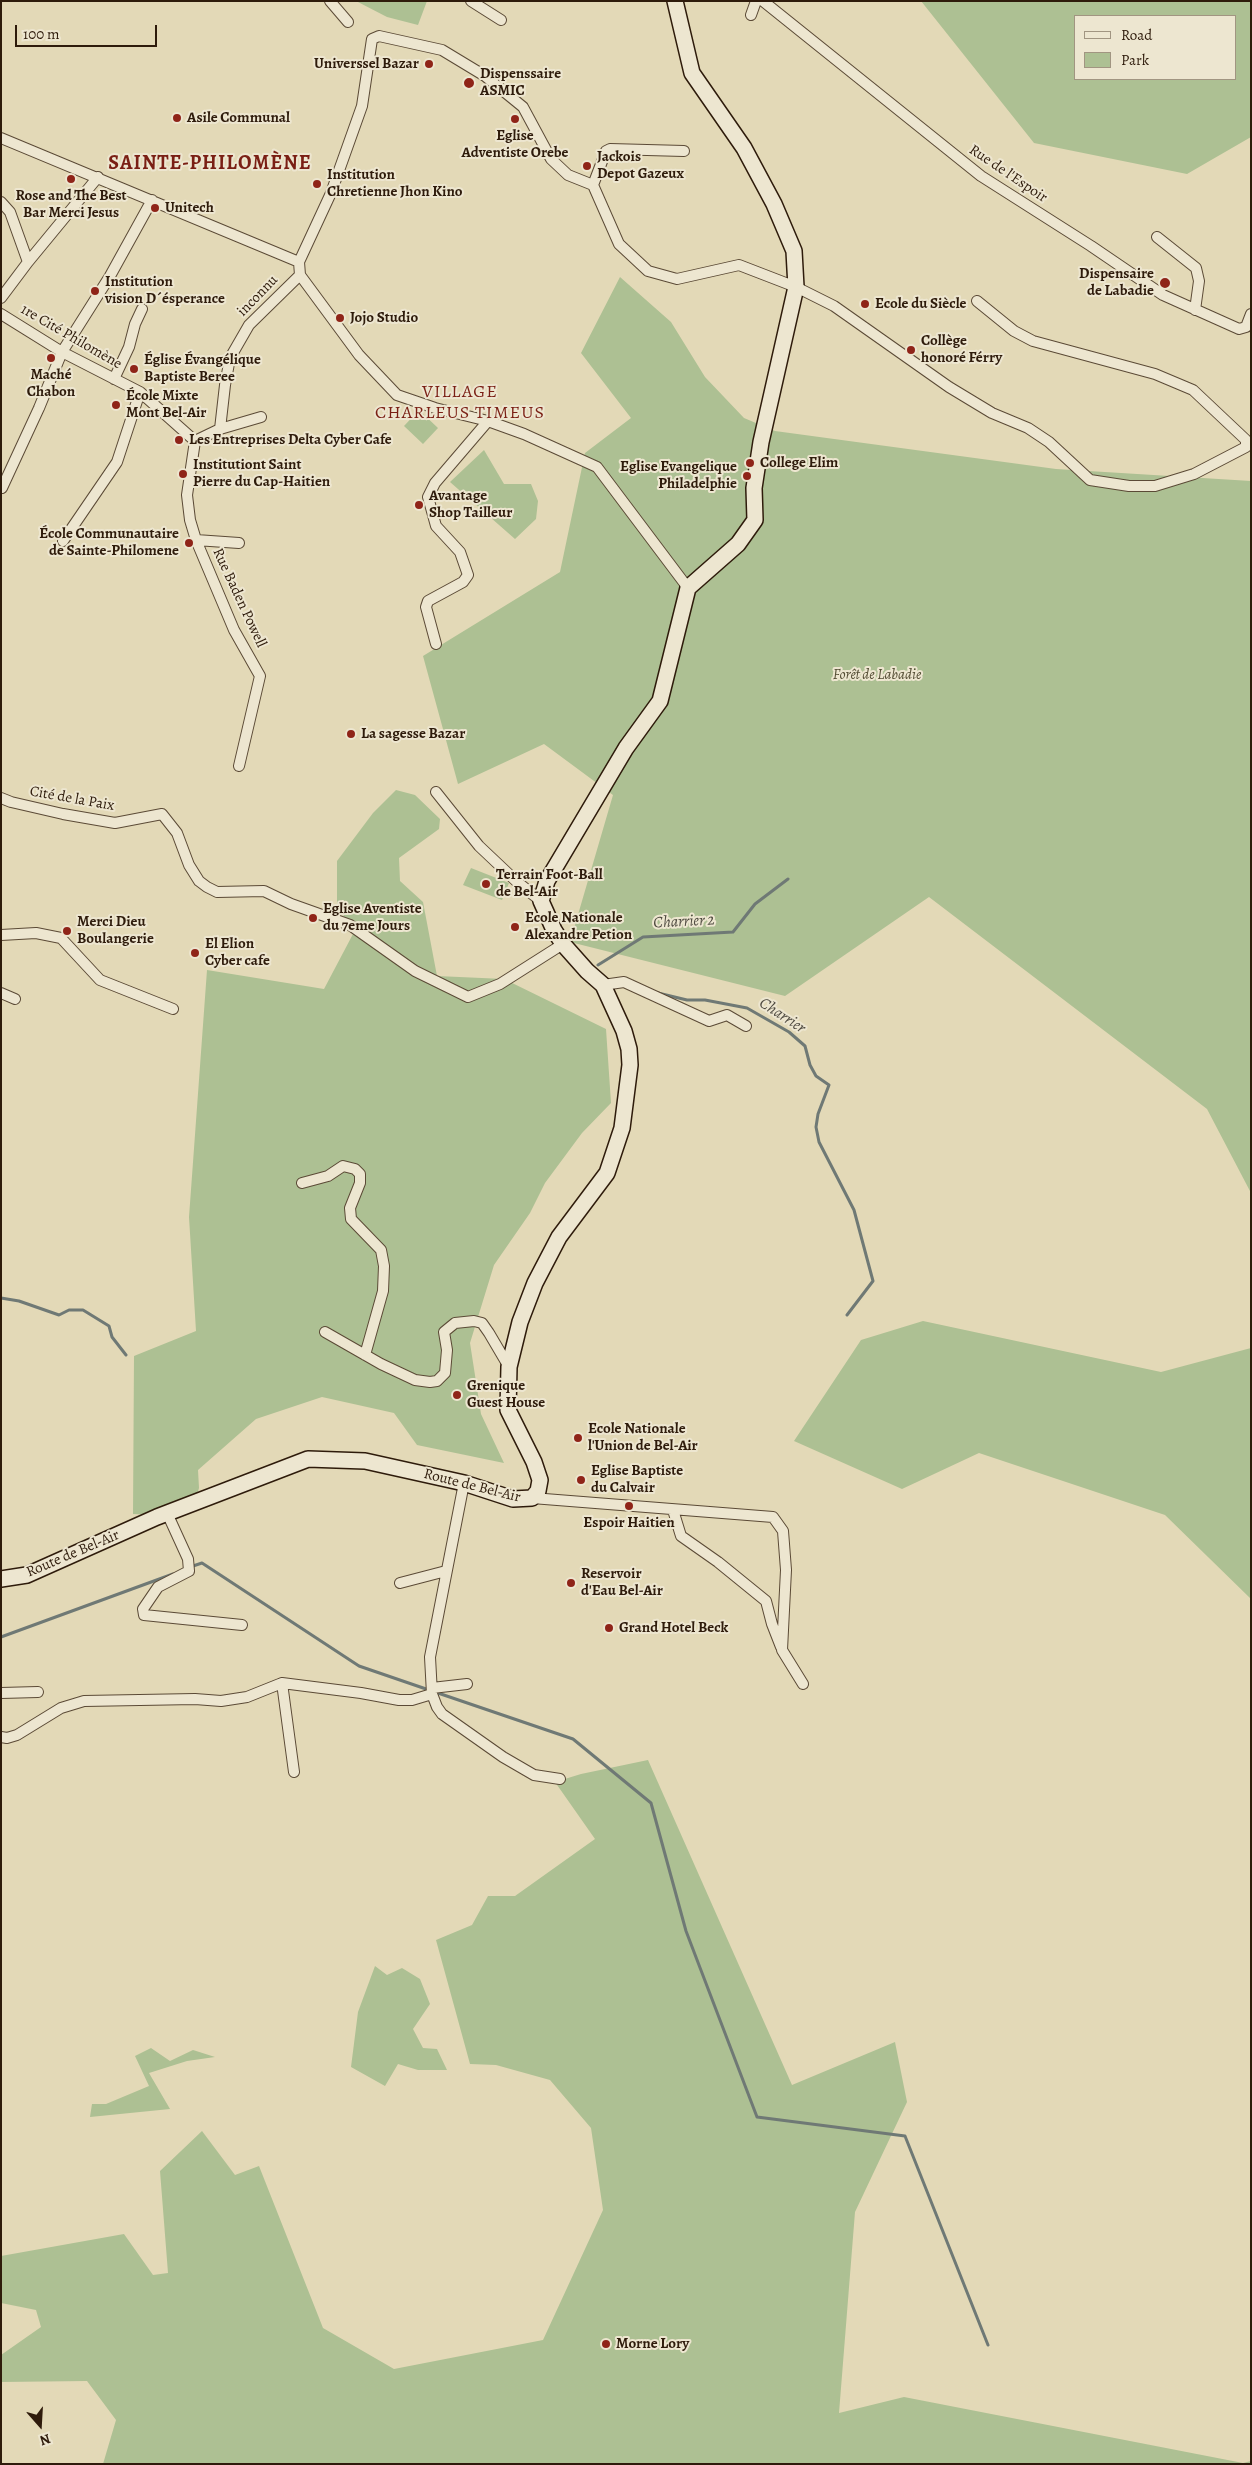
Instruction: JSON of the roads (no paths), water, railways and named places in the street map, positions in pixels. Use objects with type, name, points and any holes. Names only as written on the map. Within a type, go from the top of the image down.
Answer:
[{"type":"street","points":[[330,1],[348,22]]},
{"type":"street","points":[[471,1],[501,20]]},
{"type":"street","points":[[436,792],[479,846],[516,881],[542,901],[547,881],[611,773],[660,701],[688,588],[738,544],[755,520],[754,488],[761,442],[796,287],[794,251],[774,204],[744,148],[692,73],[674,1]]},
{"type":"street","points":[[751,15],[756,1]]},
{"type":"street","name":"Rue de l'Espoir","points":[[763,1],[981,176],[1164,295],[1239,329],[1246,327],[1251,314]]},
{"type":"street","points":[[688,588],[597,467],[524,434],[488,421],[435,408],[397,395],[359,355],[300,275],[299,262],[331,193],[362,106],[372,39],[379,36],[442,50],[485,76],[524,108],[551,159],[568,175],[593,185],[619,244],[648,270],[677,279],[740,265],[796,287],[834,306],[949,388],[992,413],[1028,428],[1049,442],[1090,480],[1129,486],[1155,486],[1194,474],[1244,448],[1249,443],[1193,390],[1155,374],[1033,341],[1014,330],[977,301]]},
{"type":"street","points":[[1,138],[299,262]]},
{"type":"street","points":[[593,185],[606,151],[684,151]]},
{"type":"street","points":[[1,298],[98,177]]},
{"type":"street","points":[[2,488],[39,408],[62,352],[110,276],[152,200]]},
{"type":"street","points":[[1,202],[10,212],[28,262]]},
{"type":"street","points":[[1157,237],[1196,268],[1199,281],[1195,310]]},
{"type":"street","name":"inconnu","points":[[220,429],[224,385],[230,358],[249,325],[300,275]]},
{"type":"street","points":[[114,379],[129,347],[135,324],[142,309]]},
{"type":"street","name":"1re Cité Philomène","points":[[1,314],[62,352],[140,392],[195,441]]},
{"type":"street","points":[[63,541],[117,462],[140,392]]},
{"type":"street","points":[[195,441],[220,429],[261,417]]},
{"type":"street","points":[[436,644],[426,607],[428,601],[464,582],[468,575],[460,552],[436,526],[428,497],[435,483],[488,421]]},
{"type":"street","name":"Rue Baden Powell","points":[[195,441],[187,495],[190,520],[196,540],[234,630],[260,676],[239,766]]},
{"type":"street","points":[[196,540],[239,543]]},
{"type":"street","name":"Cité de la Paix","points":[[1,798],[37,808],[116,823],[162,814],[177,833],[189,865],[199,881],[207,887],[218,892],[264,891],[291,904],[350,925],[415,971],[468,997],[500,984],[563,944]]},
{"type":"street","name":"Route de Bel-Air","points":[[1,1579],[27,1575],[167,1513],[308,1459],[365,1461],[464,1483],[513,1499],[532,1498],[538,1491],[540,1480],[534,1462],[508,1410],[509,1367],[520,1322],[535,1283],[559,1237],[607,1173],[622,1128],[629,1074],[629,1048],[624,1031],[603,985],[587,972],[563,944],[554,930],[542,901]]},
{"type":"street","points":[[1,935],[36,934],[62,938],[100,980],[173,1009]]},
{"type":"street","points":[[603,985],[624,982],[709,1021],[727,1015],[746,1026]]},
{"type":"street","points":[[1,993],[15,998]]},
{"type":"street","points":[[302,1183],[328,1176],[343,1166],[355,1168],[360,1174],[361,1179],[350,1208],[351,1219],[381,1250],[384,1266],[383,1291],[364,1356]]},
{"type":"street","points":[[325,1332],[364,1356],[414,1380],[437,1381],[445,1374],[446,1350],[444,1332],[455,1322],[474,1321],[482,1324],[489,1333],[509,1367]]},
{"type":"street","points":[[464,1483],[430,1657],[432,1691],[436,1706],[442,1714],[502,1757],[534,1775],[560,1779]]},
{"type":"street","points":[[532,1498],[773,1517],[783,1531],[786,1570],[782,1650]]},
{"type":"street","points":[[673,1510],[680,1536],[712,1557],[766,1601],[782,1650],[803,1684]]},
{"type":"street","points":[[167,1513],[189,1569],[158,1587],[143,1609],[144,1615],[242,1625]]},
{"type":"street","points":[[400,1583],[446,1571]]},
{"type":"street","points":[[282,1684],[294,1772]]},
{"type":"street","points":[[1,1737],[16,1735],[61,1708],[84,1701],[195,1699],[221,1701],[247,1697],[282,1684],[361,1693],[399,1700],[412,1700],[432,1691],[467,1684]]},
{"type":"street","points":[[1,1693],[38,1692]]},
{"type":"waterway","name":"Charrier 2","points":[[598,965],[643,937],[733,932],[755,904],[788,879]]},
{"type":"waterway","name":"Charrier","points":[[658,993],[687,1000],[705,1000],[747,1008],[789,1032],[805,1046],[810,1065],[816,1076],[829,1085],[818,1114],[816,1127],[819,1142],[854,1210],[873,1281],[847,1315]]},
{"type":"waterway","points":[[1,1298],[19,1301],[59,1315],[69,1310],[83,1310],[109,1326],[112,1337],[126,1355]]},
{"type":"waterway","points":[[190,1567],[202,1563],[359,1666],[429,1690]]},
{"type":"waterway","points":[[1,1637],[173,1574]]},
{"type":"waterway","points":[[435,1692],[573,1739],[651,1803],[686,1931],[757,2117],[905,2136],[988,2345]]},
{"type":"place","name":"Universsel Bazar","points":[[429,64]]},
{"type":"place","name":"Dispenssaire ASMIC","points":[[469,83]]},
{"type":"place","name":"Asile Communal","points":[[177,118]]},
{"type":"place","name":"Eglise Adventiste Orebe","points":[[515,119]]},
{"type":"place","name":"Jackois Depot Gazeux","points":[[587,166]]},
{"type":"place","name":"Rose and The Best Bar Merci Jesus","points":[[71,179]]},
{"type":"place","name":"Institution Chretienne Jhon Kino","points":[[317,184]]},
{"type":"place","name":"Unitech","points":[[155,208]]},
{"type":"place","name":"Dispensaire de Labadie","points":[[1165,283]]},
{"type":"place","name":"Institution vision D´ésperance","points":[[95,291]]},
{"type":"place","name":"Ecole du Siècle","points":[[865,304]]},
{"type":"place","name":"Jojo Studio","points":[[340,318]]},
{"type":"place","name":"Collège honoré Férry","points":[[911,350]]},
{"type":"place","name":"Maché Chabon","points":[[51,358]]},
{"type":"place","name":"Église Évangélique Baptiste Beree","points":[[134,369]]},
{"type":"place","name":"École Mixte Mont Bel-Air","points":[[116,405]]},
{"type":"place","name":"Les Entreprises Delta Cyber Cafe","points":[[179,440]]},
{"type":"place","name":"College Elim","points":[[750,463]]},
{"type":"place","name":"Institutiont Saint Pierre du Cap-Haitien","points":[[183,474]]},
{"type":"place","name":"Eglise Evangelique Philadelphie","points":[[747,476]]},
{"type":"place","name":"Avantage Shop Tailleur","points":[[419,505]]},
{"type":"place","name":"École Communautaire de Sainte-Philomene","points":[[189,543]]},
{"type":"place","name":"La sagesse Bazar","points":[[351,734]]},
{"type":"place","name":"Terrain Foot-Ball de Bel-Air","points":[[486,884]]},
{"type":"place","name":"Eglise Aventiste du 7eme Jours","points":[[313,918]]},
{"type":"place","name":"Ecole Nationale Alexandre Petion","points":[[515,927]]},
{"type":"place","name":"Merci Dieu Boulangerie","points":[[67,931]]},
{"type":"place","name":"El Elion Cyber cafe","points":[[195,953]]},
{"type":"place","name":"Grenique Guest House","points":[[457,1395]]},
{"type":"place","name":"Ecole Nationale l'Union de Bel-Air","points":[[578,1438]]},
{"type":"place","name":"Eglise Baptiste du Calvair","points":[[581,1480]]},
{"type":"place","name":"Espoir Haitien","points":[[629,1506]]},
{"type":"place","name":"Reservoir d'Eau Bel-Air","points":[[571,1583]]},
{"type":"place","name":"Grand Hotel Beck","points":[[609,1628]]},
{"type":"place","name":"Morne Lory","points":[[606,2344]]},
{"type":"district","name":"SAINTE-PHILOMÈNE","points":[[210,164]]},
{"type":"district","name":"VILLAGE CHARLEUS TIMEUS","points":[[460,403]]},
{"type":"park label","name":"Forêt de Labadie","points":[[877,675]]}]
